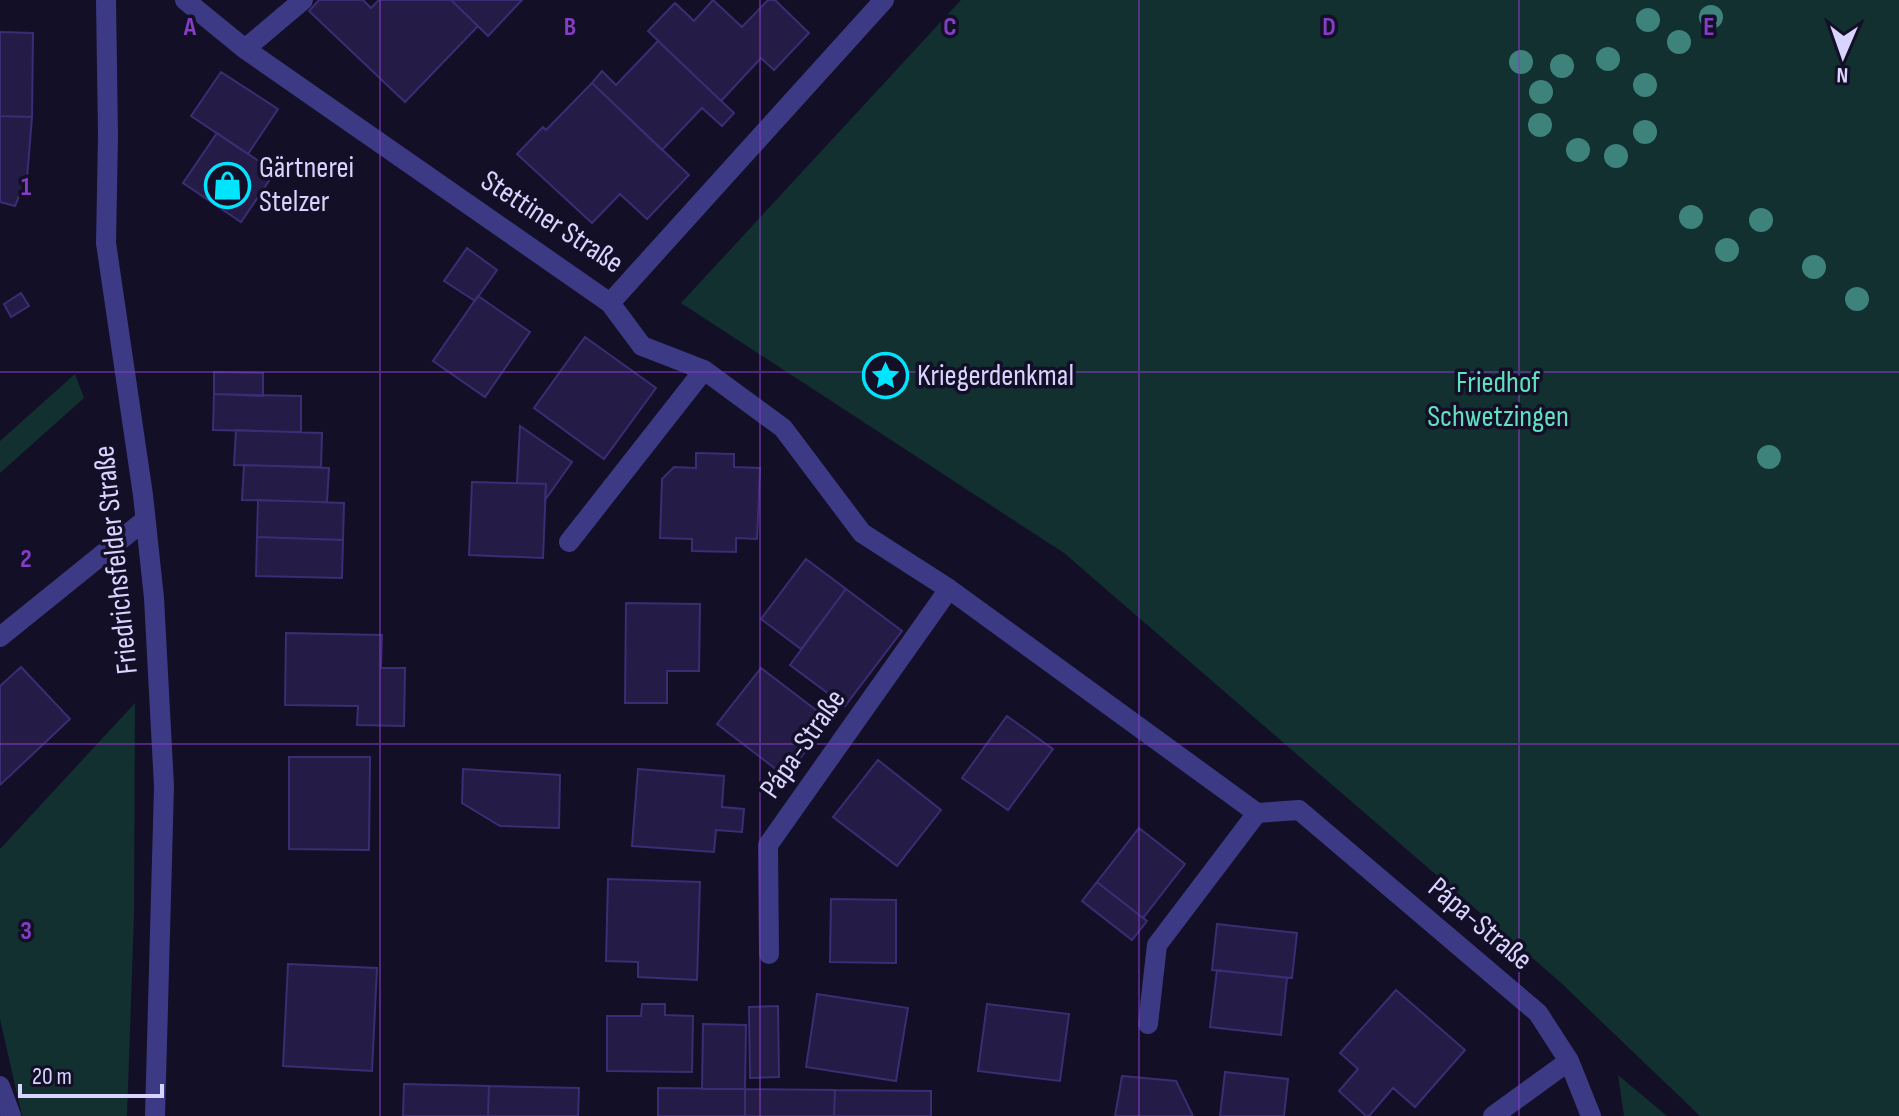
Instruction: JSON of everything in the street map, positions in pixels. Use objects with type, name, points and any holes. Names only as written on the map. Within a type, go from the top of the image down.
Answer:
[{"type":"street","name":"Friedrichsfelder Straße","points":[[106,0],[106,243],[154,598],[164,786],[155,1116]]},
{"type":"street","name":"Stettiner Straße","points":[[185,0],[245,49],[610,303],[884,0]]},
{"type":"street","points":[[245,49],[303,0]]},
{"type":"street","points":[[610,303],[642,346],[704,370],[783,428],[862,533],[949,589],[1257,813],[1157,945],[1148,1024]]},
{"type":"street","points":[[569,542],[704,370]]},
{"type":"street","points":[[0,637],[145,520]]},
{"type":"street","name":"Pápa-Straße","points":[[769,954],[768,845],[949,589]]},
{"type":"street","name":"Pápa-Straße","points":[[1257,813],[1299,810],[1538,1013],[1569,1061],[1591,1116]]},
{"type":"street","points":[[1493,1116],[1569,1061]]},
{"type":"street","points":[[0,1086],[11,1116]]},
{"type":"green space","name":"Friedhof Schwetzingen","points":[[961,0],[1899,0],[1899,1116],[1700,1116],[1559,981],[1064,553],[681,303]]},
{"type":"green space","points":[[75,374],[84,398],[0,473],[0,441]]},
{"type":"green space","points":[[135,703],[134,916],[127,1116],[22,1116],[0,1019],[0,849]]},
{"type":"green space","points":[[1618,1075],[1667,1116],[1624,1116]]},
{"type":"building","points":[[319,0],[363,0],[371,8],[379,0],[451,0],[478,26],[405,102],[309,11]]},
{"type":"building","points":[[451,0],[522,0],[488,36]]},
{"type":"building","points":[[713,0],[742,27],[768,0],[775,0],[809,33],[774,70],[761,58],[721,101],[648,31],[675,3],[694,21]]},
{"type":"building","points":[[0,32],[33,33],[32,117],[0,116]]},
{"type":"building","points":[[658,41],[734,113],[722,126],[702,108],[662,150],[592,83],[602,71],[616,85]]},
{"type":"building","points":[[221,72],[278,109],[248,154],[191,116]]},
{"type":"building","points":[[592,83],[689,175],[647,219],[620,194],[592,223],[517,154],[543,127],[546,130]]},
{"type":"building","points":[[0,116],[32,117],[27,178],[15,206],[0,202]]},
{"type":"building","points":[[217,133],[275,172],[241,222],[183,183]]},
{"type":"building","points":[[467,248],[497,270],[475,301],[444,281]]},
{"type":"building","points":[[21,293],[29,306],[11,317],[4,304]]},
{"type":"building","points":[[478,296],[530,332],[485,397],[433,361]]},
{"type":"building","points":[[585,337],[656,388],[604,459],[534,408]]},
{"type":"building","points":[[214,372],[263,373],[263,396],[214,394]]},
{"type":"building","points":[[214,394],[301,396],[301,432],[213,430]]},
{"type":"building","points":[[520,426],[572,462],[545,500],[546,484],[517,483]]},
{"type":"building","points":[[236,430],[322,433],[321,467],[234,465]]},
{"type":"building","points":[[696,453],[734,454],[734,467],[760,468],[757,539],[736,538],[736,552],[692,551],[692,539],[660,538],[662,479],[674,467],[696,468]]},
{"type":"building","points":[[244,465],[329,468],[327,502],[242,500]]},
{"type":"building","points":[[472,482],[546,484],[543,558],[469,555]]},
{"type":"building","points":[[258,500],[344,503],[343,540],[257,537]]},
{"type":"building","points":[[257,537],[343,540],[342,578],[256,576]]},
{"type":"building","points":[[806,559],[846,589],[801,649],[761,619]]},
{"type":"building","points":[[846,589],[902,631],[845,706],[790,665]]},
{"type":"building","points":[[626,603],[700,604],[699,671],[667,671],[667,703],[625,703]]},
{"type":"building","points":[[286,633],[382,635],[381,668],[405,668],[404,726],[357,725],[358,706],[285,705]]},
{"type":"building","points":[[21,667],[70,719],[0,785],[0,686]]},
{"type":"building","points":[[761,668],[829,720],[786,777],[717,724]]},
{"type":"building","points":[[1007,716],[1053,749],[1008,810],[962,778]]},
{"type":"building","points":[[289,757],[370,757],[369,850],[289,849]]},
{"type":"building","points":[[878,760],[941,810],[897,866],[833,817]]},
{"type":"building","points":[[463,769],[560,775],[559,828],[500,826],[462,803]]},
{"type":"building","points":[[638,769],[724,776],[722,807],[744,809],[742,832],[716,830],[714,852],[632,846]]},
{"type":"building","points":[[1139,828],[1185,864],[1143,918],[1097,882]]},
{"type":"building","points":[[608,879],[700,882],[697,980],[638,977],[638,962],[606,961]]},
{"type":"building","points":[[1097,882],[1147,921],[1132,940],[1082,901]]},
{"type":"building","points":[[831,899],[896,900],[896,963],[830,962]]},
{"type":"building","points":[[1217,924],[1297,933],[1292,978],[1212,970]]},
{"type":"building","points":[[288,964],[377,968],[372,1071],[283,1066]]},
{"type":"building","points":[[1217,970],[1287,978],[1281,1035],[1210,1027]]},
{"type":"building","points":[[1396,990],[1465,1050],[1415,1107],[1393,1088],[1366,1116],[1339,1091],[1358,1069],[1340,1053]]},
{"type":"building","points":[[817,994],[908,1008],[896,1081],[806,1067]]},
{"type":"building","points":[[642,1004],[665,1004],[665,1015],[693,1016],[692,1072],[607,1071],[607,1016],[641,1016]]},
{"type":"building","points":[[987,1004],[1069,1014],[1060,1081],[978,1071]]},
{"type":"building","points":[[778,1006],[779,1077],[750,1078],[749,1007]]},
{"type":"building","points":[[703,1024],[746,1025],[745,1089],[702,1089]]},
{"type":"building","points":[[1225,1072],[1288,1079],[1284,1116],[1220,1116]]},
{"type":"building","points":[[1122,1076],[1176,1081],[1193,1116],[1115,1116]]},
{"type":"building","points":[[404,1084],[489,1086],[488,1116],[403,1116]]},
{"type":"building","points":[[489,1086],[579,1088],[578,1116],[488,1116]]},
{"type":"building","points":[[658,1088],[745,1089],[745,1116],[658,1116]]},
{"type":"building","points":[[745,1089],[835,1090],[834,1116],[745,1116]]},
{"type":"building","points":[[835,1090],[931,1091],[931,1116],[834,1116]]},
{"type":"place","name":"Gärtnerei Stelzer","points":[[228,185]]},
{"type":"place","name":"Kriegerdenkmal","points":[[886,376]]}]
